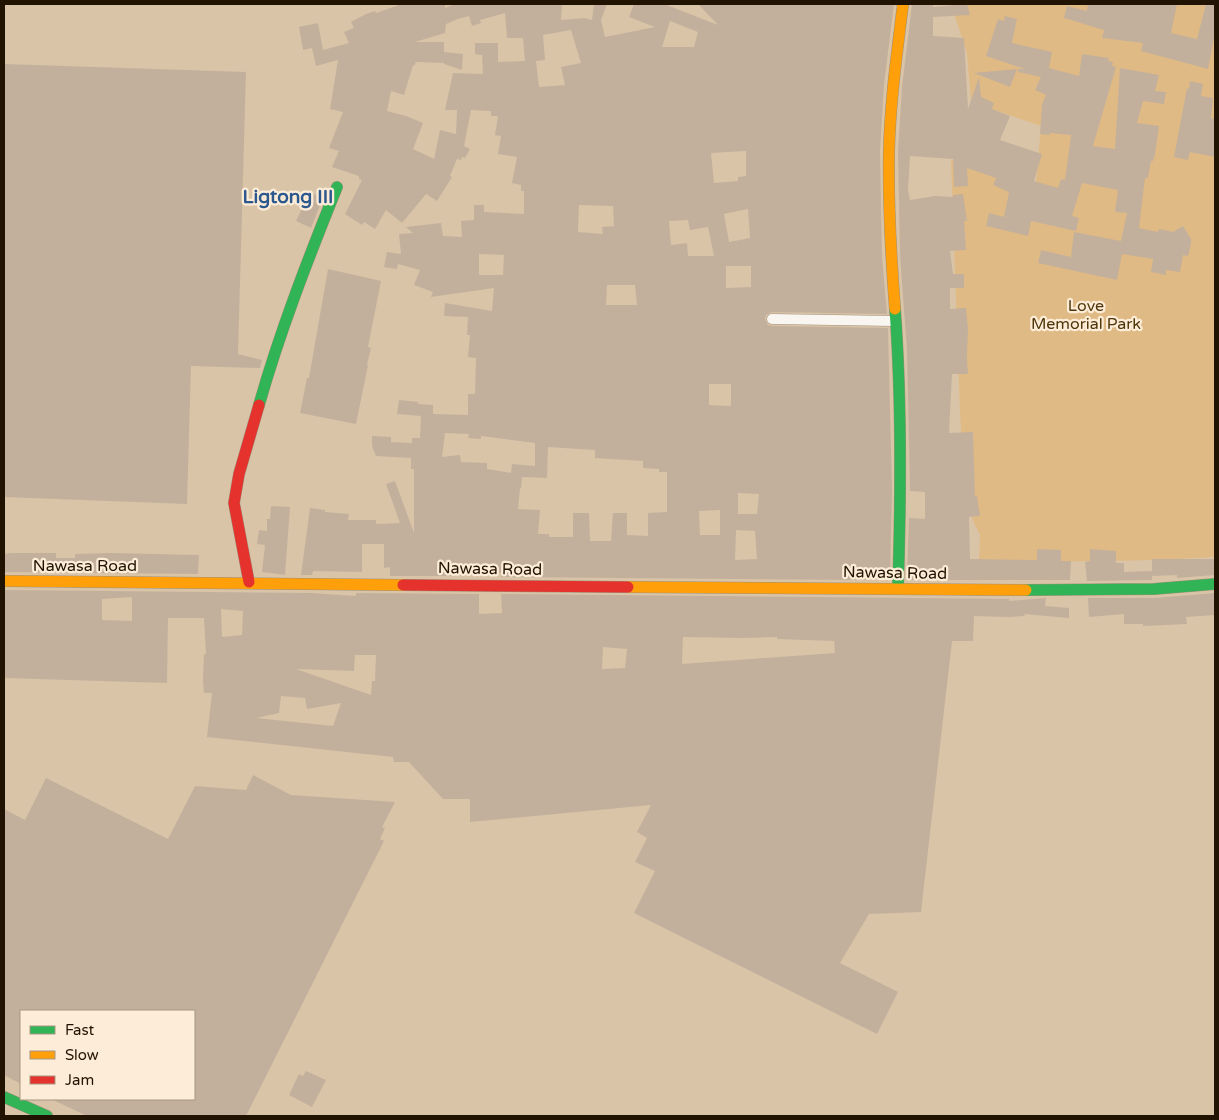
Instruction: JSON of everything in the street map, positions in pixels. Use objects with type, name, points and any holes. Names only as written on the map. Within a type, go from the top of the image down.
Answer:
[{"type":"street","points":[[898,588],[901,500],[898,350],[891,256],[889,152],[893,86],[903,4]]},
{"type":"street","points":[[250,582],[234,503],[239,474],[270,366],[314,244],[337,187]]},
{"type":"street","points":[[772,318],[895,321]]},
{"type":"street","name":"Nawasa Road","points":[[4,581],[1001,590],[1154,589],[1215,584]]},
{"type":"street","points":[[4,1097],[47,1116]]},
{"type":"green space","name":"Love Memorial Park","points":[[951,4],[1215,4],[1215,557],[1097,561],[979,560],[980,535],[973,521],[964,480],[951,160],[1036,183],[1041,126],[971,102],[967,53]]},
{"type":"building","points":[[402,4],[445,4],[445,8],[456,4],[562,4],[561,20],[585,18],[592,20],[594,4],[607,4],[601,20],[605,37],[655,27],[629,17],[634,4],[664,4],[718,25],[698,4],[894,4],[884,85],[880,151],[882,256],[887,314],[772,312],[766,315],[765,319],[768,325],[772,326],[888,328],[892,491],[890,575],[866,575],[866,580],[501,577],[501,573],[479,572],[451,572],[451,576],[390,576],[390,567],[384,568],[384,544],[362,544],[362,572],[313,571],[312,575],[301,575],[310,508],[325,510],[325,512],[349,514],[348,520],[376,520],[376,524],[400,523],[386,484],[395,481],[414,533],[414,469],[411,469],[411,458],[376,456],[372,446],[372,436],[391,437],[391,442],[412,443],[412,438],[420,438],[421,416],[397,414],[399,400],[433,405],[433,414],[468,415],[468,394],[475,394],[476,358],[468,357],[470,335],[467,335],[468,317],[444,316],[445,303],[492,311],[494,288],[431,297],[433,292],[414,285],[420,270],[398,264],[397,269],[384,267],[387,252],[401,254],[399,234],[413,233],[406,227],[441,223],[443,236],[462,237],[461,221],[474,220],[474,205],[484,205],[484,212],[524,214],[524,191],[521,191],[521,185],[512,183],[517,157],[498,154],[501,136],[495,135],[498,116],[491,116],[491,111],[471,110],[464,146],[470,149],[465,158],[457,159],[450,176],[452,177],[437,201],[426,194],[402,223],[386,210],[375,229],[364,222],[362,225],[345,214],[362,180],[359,179],[359,176],[332,167],[339,151],[329,148],[343,112],[330,109],[338,60],[316,66],[312,48],[303,50],[299,27],[318,23],[323,50],[349,43],[344,32],[354,28],[351,22],[366,14],[375,11],[376,13]],"holes":[[[505,13],[507,38],[523,38],[525,61],[498,62],[498,43],[475,43],[475,54],[482,55],[483,74],[453,73],[445,110],[457,110],[456,134],[440,130],[434,159],[413,149],[423,123],[387,111],[391,91],[404,95],[413,65],[416,62],[444,63],[462,70],[463,54],[444,52],[444,42],[415,42],[445,33],[446,24],[458,19],[469,16],[472,26],[481,23],[480,20]],[[670,21],[698,32],[694,47],[662,47]],[[571,30],[581,63],[561,67],[565,85],[539,87],[536,61],[545,60],[543,35]],[[746,151],[746,176],[738,177],[738,181],[714,183],[711,153]],[[579,205],[613,206],[614,226],[602,227],[603,234],[578,232]],[[748,209],[750,238],[729,242],[724,214]],[[688,220],[690,230],[708,227],[714,256],[688,256],[687,243],[671,245],[669,221]],[[479,254],[504,255],[503,275],[479,275]],[[726,266],[751,266],[751,287],[726,288]],[[607,285],[635,285],[637,305],[606,305]],[[709,384],[731,384],[731,406],[709,405]],[[445,433],[469,434],[468,438],[481,439],[481,436],[535,443],[535,466],[512,464],[511,473],[487,469],[487,463],[461,462],[460,455],[442,457]],[[548,447],[595,450],[595,458],[643,461],[643,468],[659,469],[659,472],[667,472],[667,512],[648,513],[648,536],[627,535],[627,513],[613,513],[611,541],[590,541],[589,513],[573,513],[573,537],[549,537],[549,534],[538,534],[540,510],[518,509],[522,477],[547,478]],[[738,493],[759,494],[757,514],[738,514]],[[720,510],[720,535],[700,535],[699,511]],[[736,530],[755,531],[757,559],[735,560]]]},
{"type":"building","points":[[912,4],[933,4],[933,7],[967,4],[970,15],[933,17],[933,36],[964,38],[968,109],[979,77],[981,97],[994,103],[992,109],[1010,116],[1000,140],[1042,154],[1034,181],[1058,188],[1061,179],[1065,180],[1071,135],[1040,134],[1042,104],[1046,95],[1035,90],[1041,77],[1018,72],[1018,69],[1025,69],[986,56],[998,19],[1004,21],[1005,16],[1017,19],[1012,43],[1052,52],[1049,68],[1079,76],[1082,54],[1109,58],[1108,61],[1113,62],[1112,66],[1116,67],[1093,146],[1115,149],[1120,68],[1159,75],[1155,91],[1166,92],[1164,104],[1143,101],[1137,123],[1159,126],[1155,154],[1153,161],[1151,161],[1148,178],[1145,178],[1139,228],[1158,232],[1159,229],[1173,232],[1183,226],[1191,239],[1191,244],[1188,256],[1183,255],[1180,272],[1166,270],[1166,275],[1151,272],[1153,259],[1122,254],[1117,280],[1038,263],[1041,250],[1071,257],[1074,232],[1121,241],[1127,213],[1115,212],[1118,190],[1082,183],[1072,216],[1079,218],[1076,231],[1031,221],[1028,236],[986,226],[989,213],[1004,217],[1009,192],[993,185],[996,178],[967,168],[968,186],[954,187],[953,159],[910,156],[908,190],[910,200],[935,196],[953,197],[953,195],[963,194],[967,221],[964,221],[966,250],[950,251],[953,274],[964,274],[964,288],[950,288],[950,309],[966,308],[968,374],[952,374],[949,433],[973,432],[975,497],[977,496],[980,516],[969,517],[970,559],[1037,560],[1037,549],[1061,550],[1061,561],[1071,561],[1070,580],[907,580],[909,518],[925,519],[925,492],[910,491],[907,350],[900,256],[898,152],[902,87]]},
{"type":"building","points":[[1088,4],[1177,4],[1171,33],[1197,39],[1206,4],[1215,4],[1215,32],[1208,69],[1141,51],[1143,43],[1102,38],[1104,30],[1064,18],[1067,6],[1087,11]]},
{"type":"building","points":[[4,64],[246,72],[238,354],[262,360],[260,368],[191,366],[187,504],[4,497]]},
{"type":"building","points":[[1017,69],[1010,87],[974,73]]},
{"type":"building","points":[[1190,81],[1203,84],[1201,96],[1213,98],[1211,118],[1215,119],[1215,157],[1190,152],[1188,160],[1174,157]]},
{"type":"building","points":[[310,192],[323,198],[311,228],[296,221]]},
{"type":"building","points":[[328,269],[381,281],[368,347],[371,348],[356,424],[300,413],[307,378],[309,378]]},
{"type":"building","points":[[271,506],[290,507],[285,575],[262,572],[265,545],[257,544],[259,530],[267,531],[267,519],[270,519]]},
{"type":"building","points":[[1090,549],[1116,551],[1116,563],[1124,563],[1124,572],[1152,571],[1152,580],[1087,581],[1085,562],[1090,561]]},
{"type":"building","points":[[56,553],[56,558],[75,558],[75,554],[111,553],[199,555],[198,574],[4,572],[4,554]]},
{"type":"building","points":[[1152,559],[1215,559],[1215,575],[1177,578],[1177,575],[1152,576]]},
{"type":"building","points":[[4,590],[311,593],[356,596],[356,593],[479,594],[479,614],[502,613],[501,594],[1009,599],[1009,601],[1046,598],[1045,606],[1069,608],[1069,618],[1024,614],[1025,616],[1009,617],[974,616],[973,641],[952,641],[921,912],[869,914],[840,963],[898,992],[877,1034],[634,913],[655,871],[635,862],[647,838],[637,832],[651,805],[470,822],[470,799],[443,799],[409,762],[394,762],[393,757],[207,737],[212,693],[204,693],[204,654],[206,654],[204,618],[168,618],[167,683],[4,678]],"holes":[[[132,597],[132,621],[102,620],[102,599]],[[221,609],[243,611],[242,635],[222,637]],[[683,637],[777,637],[777,639],[834,641],[835,653],[682,664]],[[603,647],[627,649],[625,668],[602,669]],[[355,655],[376,655],[375,681],[372,681],[371,695],[296,669],[354,671]],[[281,696],[305,698],[307,709],[341,703],[333,726],[256,718],[279,713]]]},
{"type":"building","points":[[1215,593],[1215,615],[1186,617],[1187,624],[1143,626],[1143,624],[1124,624],[1124,614],[1089,617],[1088,598],[1154,598]]},
{"type":"building","points":[[253,775],[291,795],[395,802],[382,827],[385,828],[380,839],[384,841],[246,1116],[87,1116],[53,1100],[195,1100],[195,1010],[20,1010],[20,1083],[4,1075],[4,809],[25,820],[46,778],[168,839],[195,786],[246,790]]},
{"type":"building","points":[[306,1071],[326,1080],[312,1107],[289,1095],[299,1074],[303,1076]]},
{"type":"traffic: fast","points":[[259,405],[295,295],[337,187]]},
{"type":"traffic: fast","points":[[895,309],[900,448],[898,588]]},
{"type":"traffic: fast","points":[[1026,590],[1154,589],[1215,584]]},
{"type":"traffic: fast","points":[[4,1097],[47,1116]]},
{"type":"traffic: slow","points":[[895,309],[890,230],[889,152],[892,97],[903,4]]},
{"type":"traffic: slow","points":[[4,581],[403,585]]},
{"type":"traffic: slow","points":[[628,587],[1026,590]]},
{"type":"traffic: jam","points":[[249,582],[234,503],[239,474],[259,405]]},
{"type":"traffic: jam","points":[[403,585],[628,587]]},
{"type":"district","name":"Ligtong III","points":[[288,196]]}]
